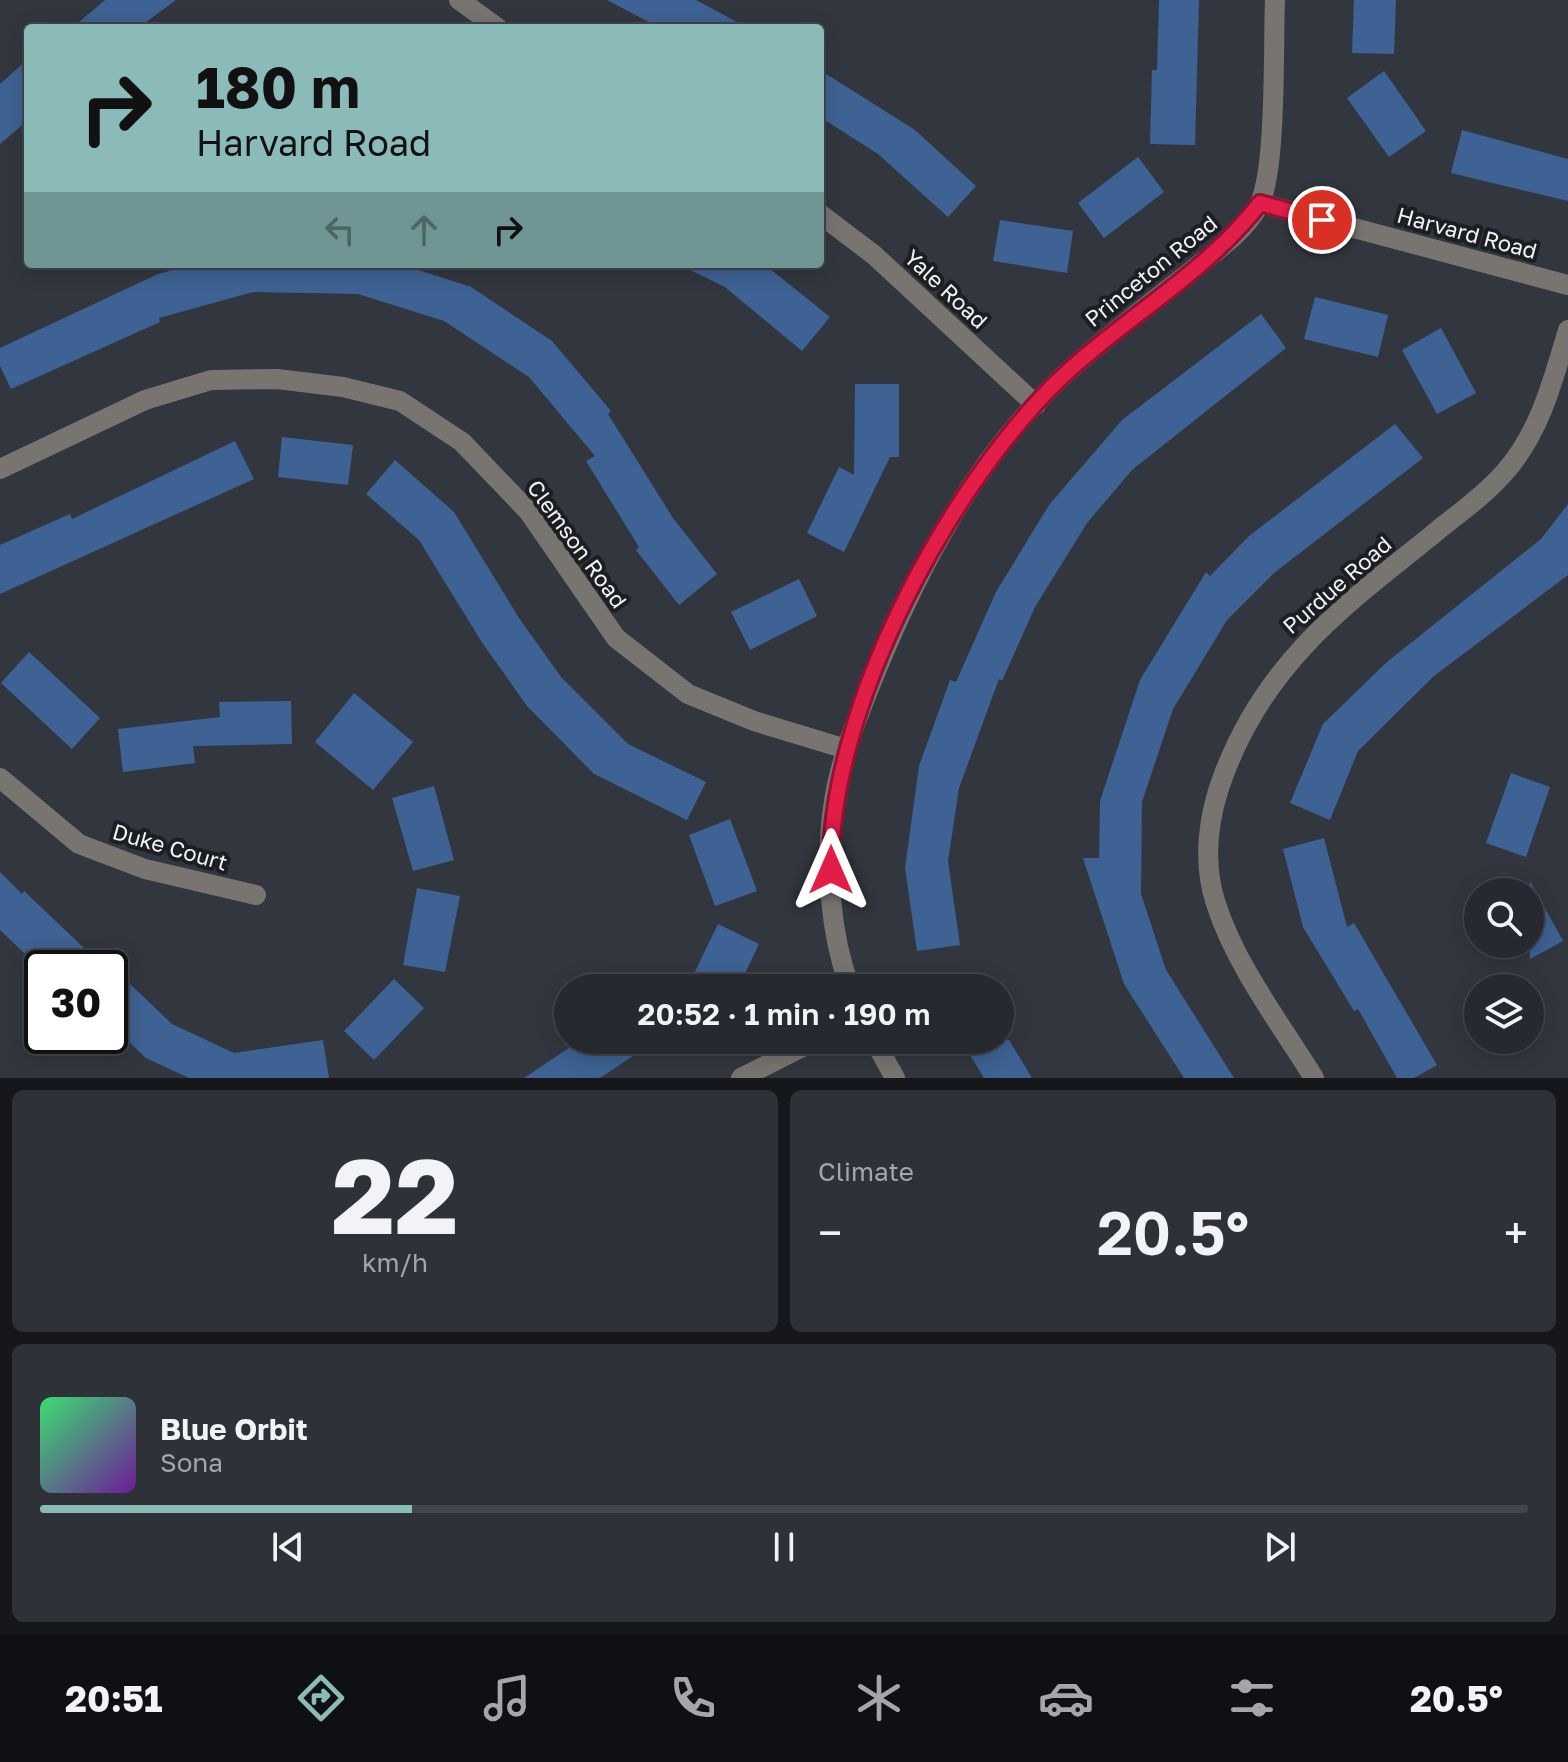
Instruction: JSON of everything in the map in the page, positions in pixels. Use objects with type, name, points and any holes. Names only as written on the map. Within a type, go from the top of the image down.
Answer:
[{"type":"street","points":[[459,0],[492,24]]},
{"type":"street","points":[[1260,203],[1270,145],[1275,0]]},
{"type":"street","name":"Harvard Road","points":[[1260,203],[1568,285]]},
{"type":"street","name":"Princeton Road","points":[[847,974],[834,908],[831,855],[833,808],[846,749],[883,655],[945,524],[978,474],[1036,405],[1086,355],[1223,244],[1260,203]]},
{"type":"street","name":"Yale Road","points":[[824,217],[874,255],[1036,405]]},
{"type":"street","name":"Purdue Road","points":[[1314,1078],[1240,957],[1216,904],[1208,852],[1221,780],[1232,752],[1261,700],[1314,632],[1505,472],[1538,421],[1568,330]]},
{"type":"street","name":"Clemson Road","points":[[0,469],[145,400],[211,380],[277,379],[343,387],[400,401],[462,442],[529,512],[616,638],[688,694],[754,721],[846,749]]},
{"type":"street","name":"Duke Court","points":[[0,778],[79,844],[145,869],[256,895]]},
{"type":"street","points":[[741,1078],[788,1054]]},
{"type":"street","points":[[882,1054],[895,1078]]},
{"type":"building","points":[[105,0],[176,0],[143,24],[77,24]]},
{"type":"building","points":[[607,0],[696,0],[741,24],[652,24]]},
{"type":"building","points":[[1159,0],[1199,0],[1195,145],[1150,144],[1152,70],[1157,70]]},
{"type":"building","points":[[1354,0],[1396,0],[1394,54],[1352,53]]},
{"type":"building","points":[[24,63],[24,123],[0,144],[0,84]]},
{"type":"building","points":[[1384,71],[1426,131],[1389,157],[1347,98]]},
{"type":"building","points":[[824,73],[915,130],[976,186],[948,217],[878,154],[824,120]]},
{"type":"building","points":[[1462,130],[1568,159],[1568,201],[1451,173]]},
{"type":"building","points":[[1138,157],[1164,192],[1104,238],[1078,203]]},
{"type":"building","points":[[1000,220],[1073,231],[1067,273],[993,261]]},
{"type":"building","points":[[180,268],[412,268],[471,287],[552,341],[611,411],[608,414],[673,518],[717,574],[679,605],[636,550],[639,547],[586,461],[595,456],[529,377],[444,321],[358,294],[253,292],[159,318],[160,322],[11,389],[0,366],[0,348],[158,274]]},
{"type":"building","points":[[686,268],[769,268],[830,317],[802,351],[725,287]]},
{"type":"building","points":[[1315,297],[1388,315],[1378,357],[1304,339]]},
{"type":"building","points":[[1261,314],[1286,348],[1132,470],[1087,523],[1035,607],[1002,681],[999,679],[959,788],[948,861],[960,945],[917,951],[905,868],[919,766],[950,680],[956,682],[996,592],[1049,505],[1122,420]]},
{"type":"building","points":[[1441,328],[1476,393],[1437,414],[1402,350]]},
{"type":"building","points":[[855,384],[899,384],[899,457],[890,457],[844,552],[807,533],[839,467],[854,475]]},
{"type":"building","points":[[1395,424],[1423,458],[1274,573],[1227,620],[1173,709],[1142,802],[1141,894],[1166,970],[1234,1078],[1184,1078],[1124,984],[1083,858],[1099,858],[1100,801],[1140,680],[1206,572],[1210,576],[1249,536]]},
{"type":"building","points":[[282,437],[353,445],[348,485],[278,477]]},
{"type":"building","points":[[235,441],[254,479],[0,594],[0,545],[70,514],[72,519]]},
{"type":"building","points":[[395,460],[454,512],[519,618],[561,677],[628,744],[706,782],[687,820],[594,774],[527,706],[481,641],[419,540],[366,494]]},
{"type":"building","points":[[1568,504],[1568,575],[1434,676],[1358,751],[1330,820],[1290,803],[1323,724],[1387,662],[1541,539]]},
{"type":"building","points":[[799,579],[817,616],[750,650],[731,612]]},
{"type":"building","points":[[29,652],[100,718],[72,749],[1,683]]},
{"type":"building","points":[[354,693],[413,742],[373,790],[315,742]]},
{"type":"building","points":[[291,701],[292,744],[193,746],[195,763],[123,772],[118,729],[220,717],[219,702]]},
{"type":"building","points":[[1511,773],[1550,787],[1526,857],[1486,843]]},
{"type":"building","points":[[434,786],[454,860],[413,871],[392,798]]},
{"type":"building","points":[[730,819],[757,891],[715,906],[689,835]]},
{"type":"building","points":[[1324,838],[1347,927],[1354,923],[1437,1065],[1414,1078],[1397,1078],[1358,1009],[1354,1011],[1303,927],[1283,849]]},
{"type":"building","points":[[0,872],[86,950],[24,950],[24,953],[0,930]]},
{"type":"building","points":[[417,888],[460,896],[445,972],[403,965]]},
{"type":"building","points":[[1544,906],[1563,941],[1544,951]]},
{"type":"building","points":[[718,924],[759,944],[745,974],[694,974]]},
{"type":"building","points":[[394,979],[424,1008],[374,1060],[344,1031]]},
{"type":"building","points":[[128,982],[172,1024],[234,1053],[323,1040],[329,1078],[189,1078],[146,1058],[128,1041]]},
{"type":"building","points":[[1014,1048],[1032,1078],[984,1078],[969,1054],[1014,1054]]},
{"type":"building","points":[[560,1054],[636,1054],[600,1078],[524,1078]]},
{"type":"route","points":[[831,870],[833,808],[846,749],[913,586],[945,524],[978,474],[1011,431],[1061,378],[1214,252],[1242,227],[1260,203],[1322,220]]}]
